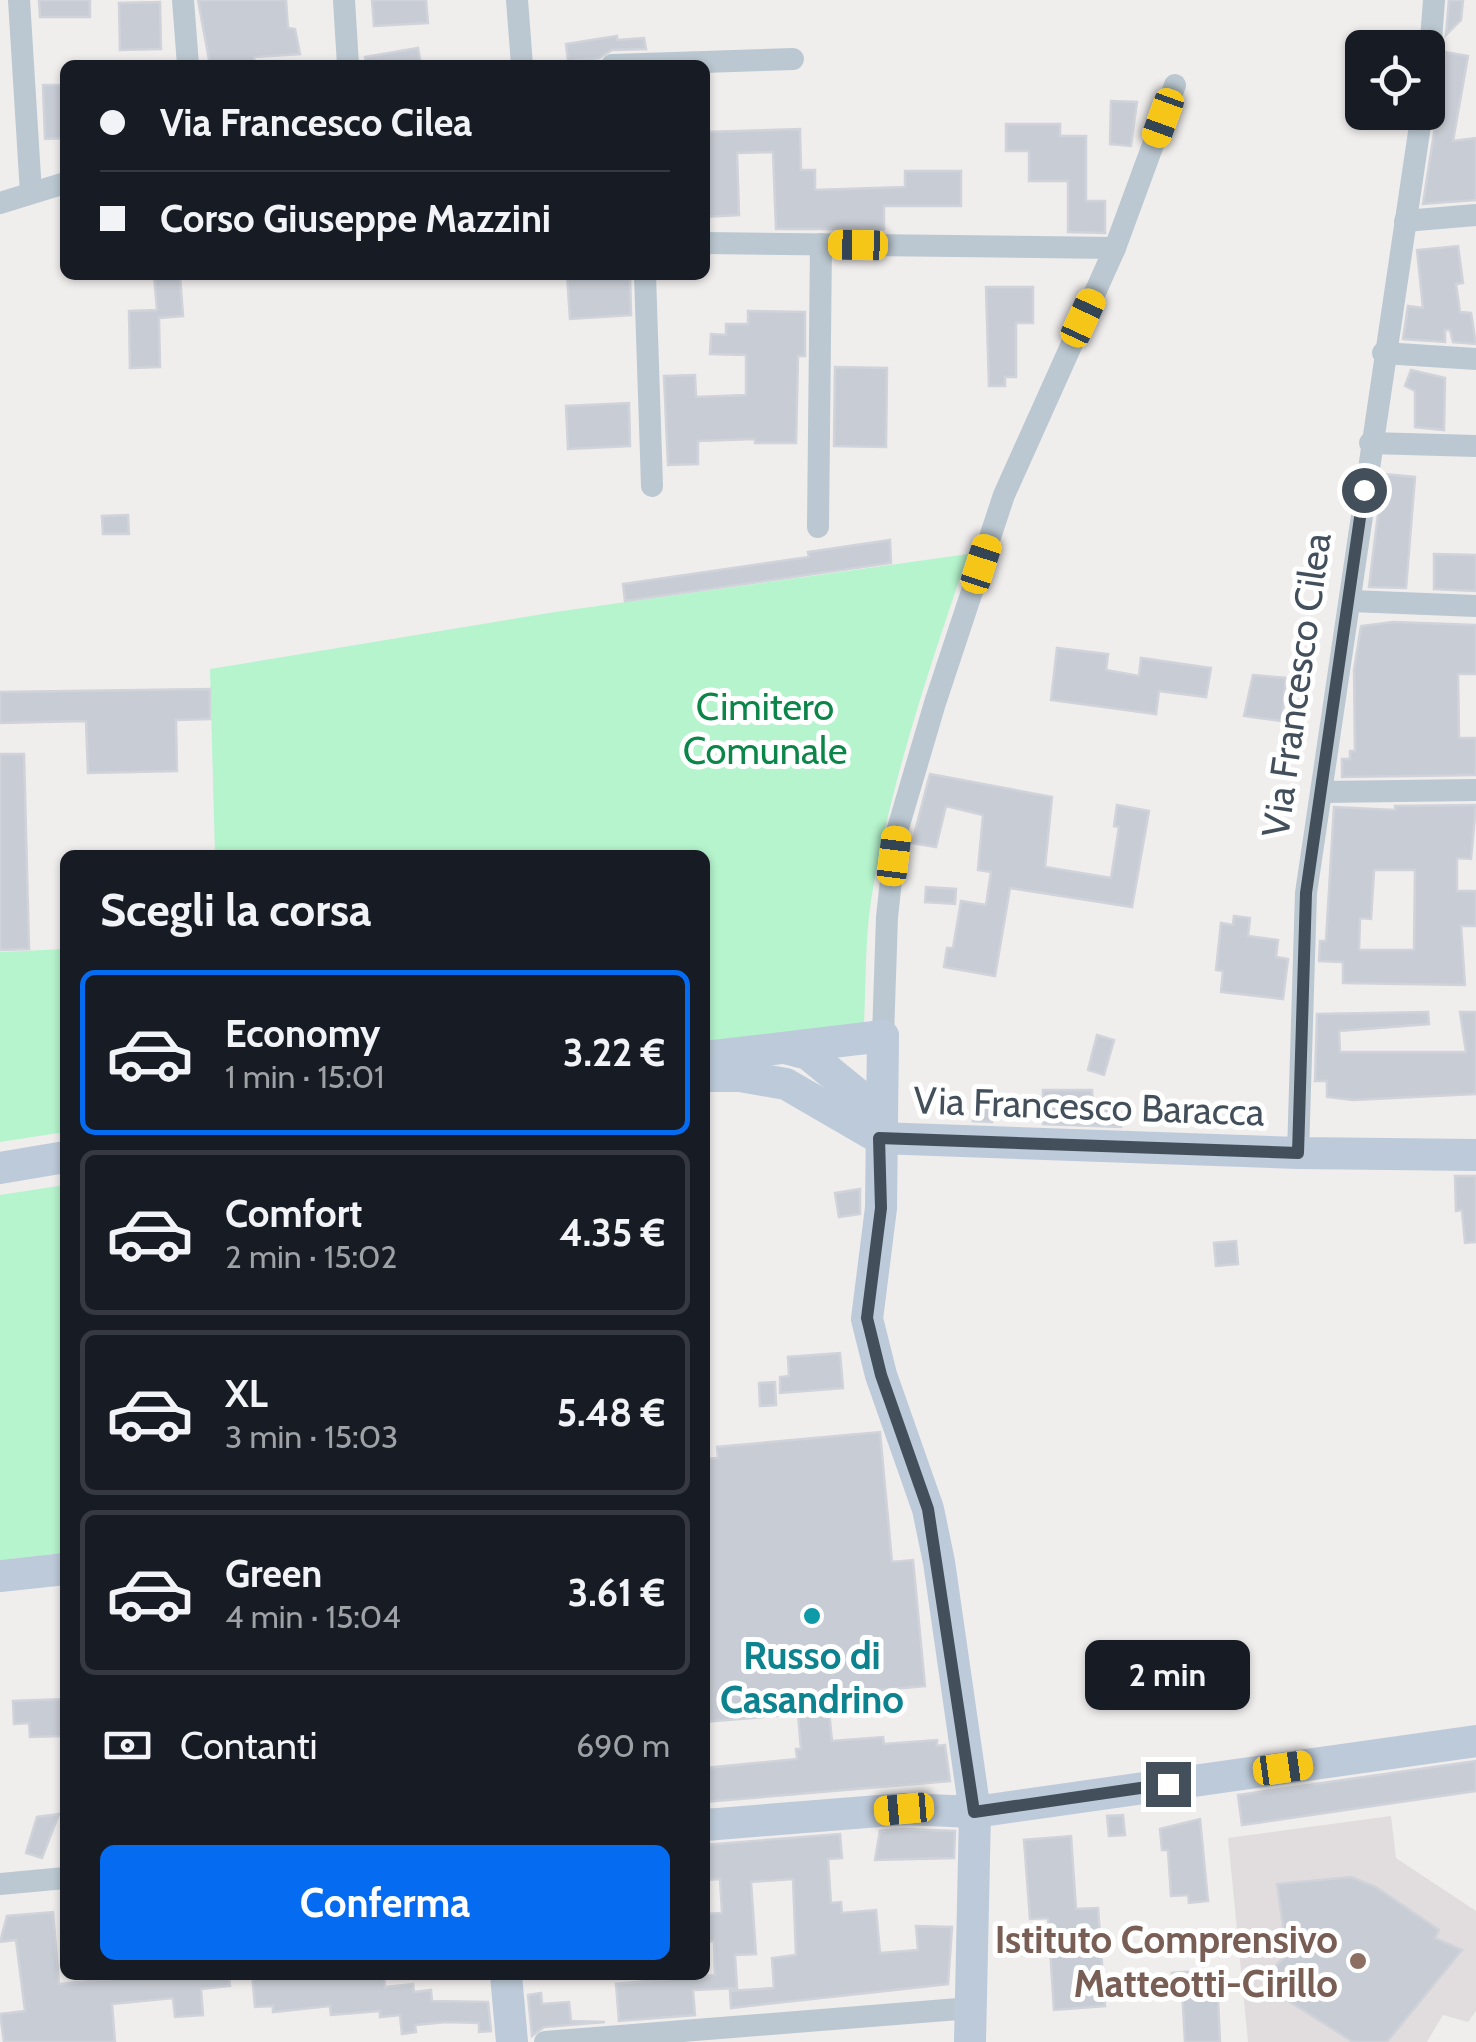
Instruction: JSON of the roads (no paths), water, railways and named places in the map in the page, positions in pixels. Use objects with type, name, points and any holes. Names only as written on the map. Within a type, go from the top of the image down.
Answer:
[{"type":"street","points":[[19,0],[31,193]]},
{"type":"street","points":[[183,0],[188,60]]},
{"type":"street","points":[[344,0],[348,60]]},
{"type":"street","points":[[516,0],[522,60]]},
{"type":"street","points":[[1432,30],[1434,0]]},
{"type":"street","points":[[710,61],[793,59]]},
{"type":"street","points":[[970,2042],[974,1812],[936,1544],[913,1458],[881,1375],[867,1318],[881,1208],[879,1125],[888,917],[902,816],[1004,495],[1115,248],[1175,85]]},
{"type":"street","name":"Via Francesco Cilea","points":[[1298,1153],[1306,893],[1351,602],[1383,353],[1419,130]]},
{"type":"street","points":[[0,203],[60,184]]},
{"type":"street","points":[[1405,221],[1476,215]]},
{"type":"street","points":[[710,243],[1115,248]]},
{"type":"street","points":[[818,527],[821,244]]},
{"type":"street","points":[[645,280],[652,486]]},
{"type":"street","points":[[1383,353],[1476,359]]},
{"type":"street","points":[[1370,443],[1476,446]]},
{"type":"street","points":[[1351,602],[1476,606]]},
{"type":"street","points":[[1322,792],[1476,790]]},
{"type":"street","points":[[710,1055],[883,1036]]},
{"type":"street","points":[[824,1087],[883,1036]]},
{"type":"street","points":[[779,1046],[808,1054],[824,1087]]},
{"type":"street","points":[[710,1076],[824,1087],[879,1125]]},
{"type":"street","name":"Via Francesco Baracca","points":[[879,1125],[1298,1153],[1476,1155]]},
{"type":"street","points":[[0,1168],[60,1158]]},
{"type":"street","points":[[0,1182],[60,1174]]},
{"type":"street","points":[[0,1576],[60,1570]]},
{"type":"street","points":[[710,1825],[904,1809],[974,1812],[1476,1740]]},
{"type":"street","points":[[0,1884],[60,1878]]},
{"type":"street","points":[[506,1980],[512,2042]]},
{"type":"street","points":[[544,2042],[971,2008]]},
{"type":"place","name":"Russo di Casandrino","points":[[812,1616]]},
{"type":"place","name":"Istituto Comprensivo Matteotti-Cirillo","points":[[1358,1961]]},
{"type":"park label","name":"Cimitero Comunale","points":[[765,728]]}]
